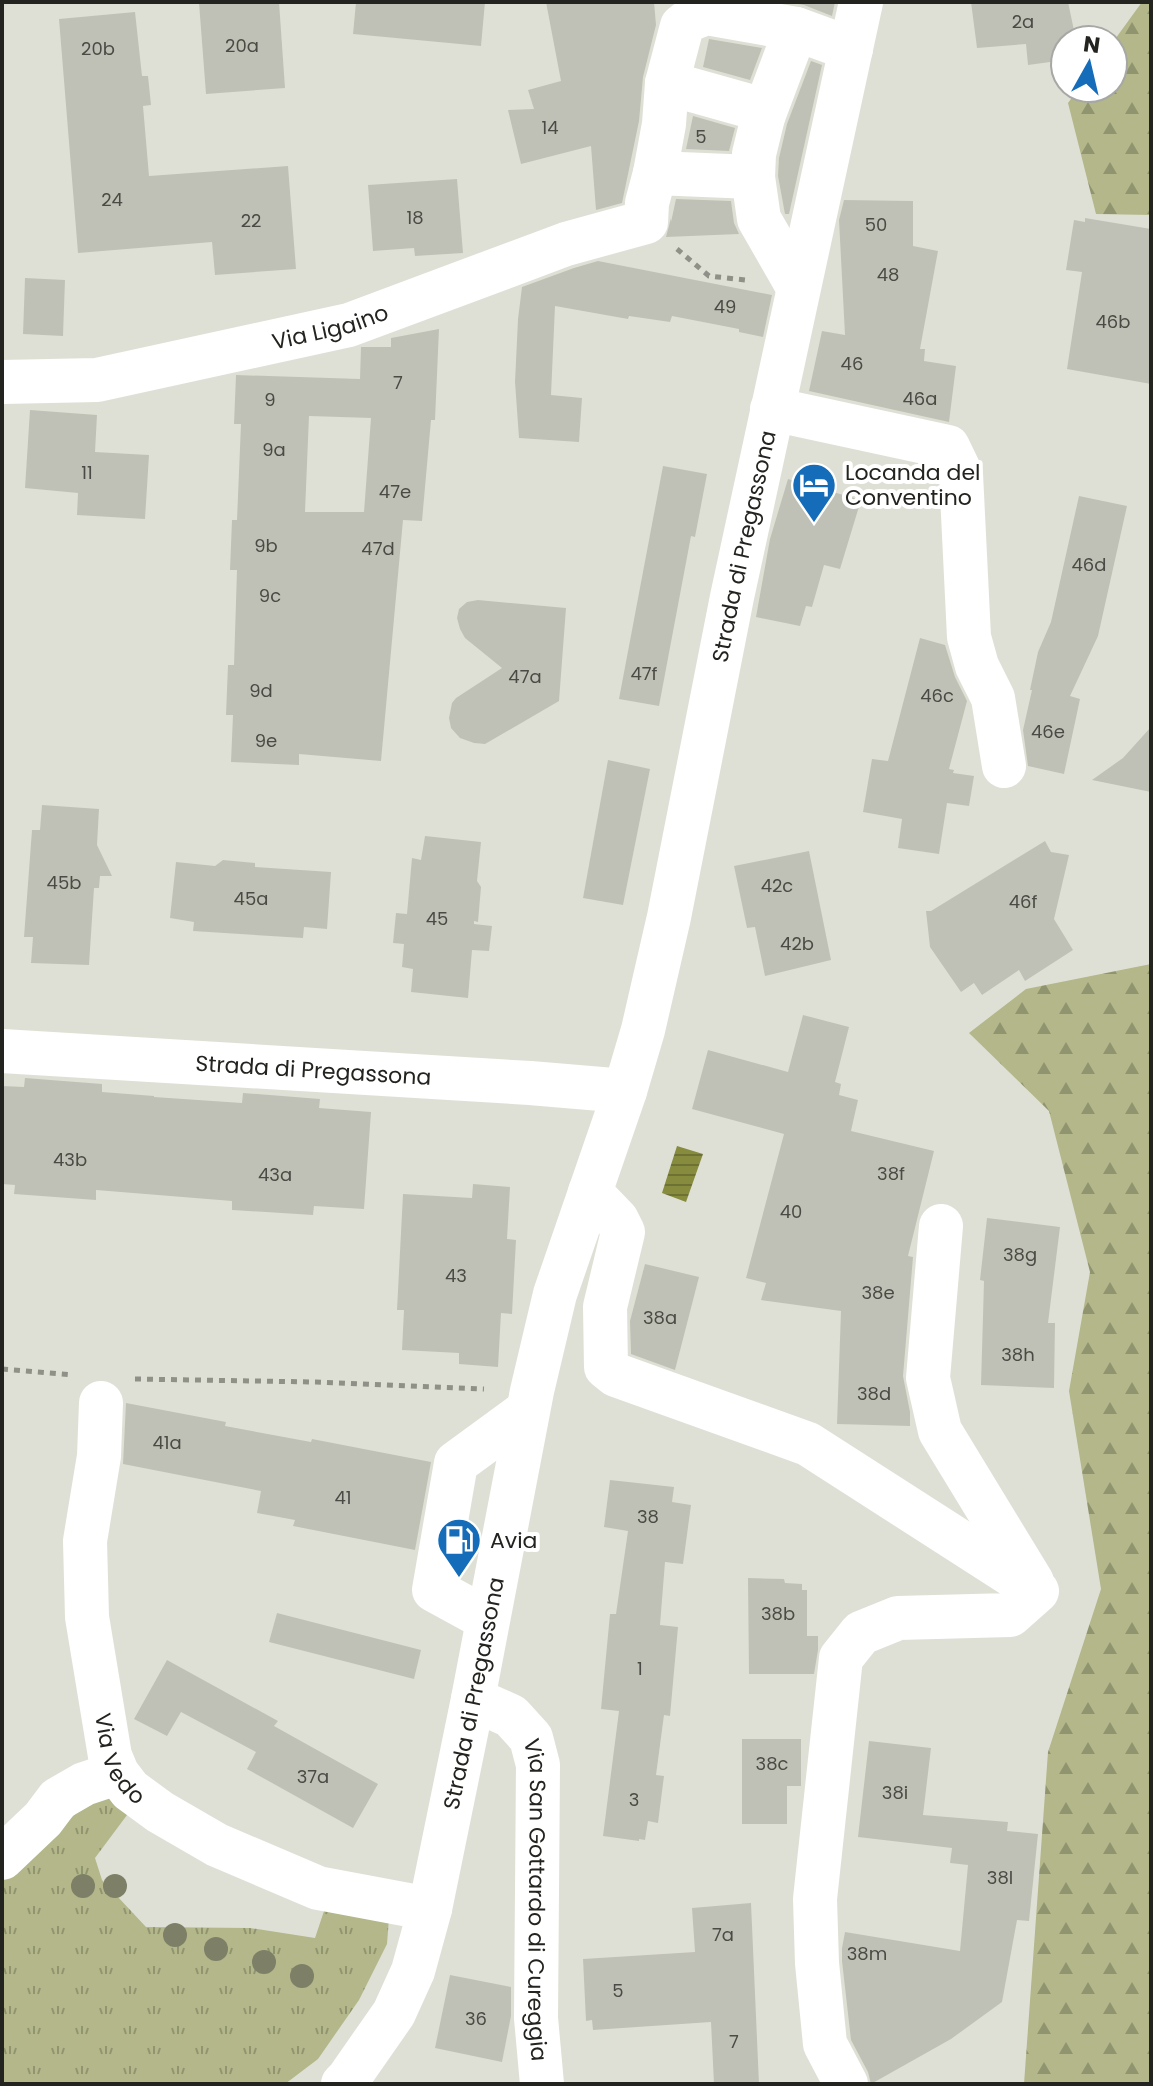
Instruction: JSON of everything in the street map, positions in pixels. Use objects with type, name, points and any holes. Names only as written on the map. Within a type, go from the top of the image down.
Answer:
[{"type":"street","name":"Strada di Pregassona","points":[[343,2084],[394,2013],[413,1971],[430,1909],[530,1401],[555,1294],[643,1030],[669,917],[732,597],[861,2]]},
{"type":"street","points":[[646,222],[647,203],[664,124],[672,14],[691,19],[707,13],[796,29],[851,49]]},
{"type":"street","points":[[796,29],[763,117],[754,154],[753,177],[759,219],[798,287]]},
{"type":"street","points":[[667,83],[749,106],[763,117]]},
{"type":"street","points":[[655,173],[753,177]]},
{"type":"street","name":"Via Ligaino","points":[[2,382],[97,380],[349,325],[566,244],[646,222]]},
{"type":"street","points":[[772,409],[948,447],[961,474],[969,637],[977,666],[993,698],[1004,766]]},
{"type":"street","name":"Strada di Pregassona","points":[[2,1051],[625,1091]]},
{"type":"street","points":[[590,1192],[617,1220],[623,1232],[605,1307],[606,1367],[616,1375],[808,1444],[1037,1591]]},
{"type":"street","points":[[941,1226],[928,1378],[940,1431],[1037,1591]]},
{"type":"street","name":"Via Vedo","points":[[107,1386],[85,1541],[87,1617],[110,1756],[117,1773],[130,1790],[160,1812],[217,1845],[318,1888],[430,1909]]},
{"type":"street","points":[[487,1619],[434,1590],[456,1463],[530,1401]]},
{"type":"street","points":[[846,2084],[825,2044],[817,1963],[815,1899],[841,1658],[861,1633],[898,1618],[1010,1615],[1037,1591]]},
{"type":"street","name":"Via San Gottardo di Cureggia","points":[[473,1699],[511,1716],[531,1738],[538,1765],[536,2018],[542,2084]]},
{"type":"street","points":[[2,1858],[43,1819],[58,1799],[84,1784],[117,1773]]},
{"type":"path","points":[[646,222],[709,276],[798,287]]},
{"type":"path","points":[[2,1369],[107,1386],[316,1382],[530,1401]]},
{"type":"green space","points":[[1142,2],[1151,2],[1151,215],[1096,214],[1068,104],[1129,104],[1129,24],[1126,24]]},
{"type":"green space","points":[[1151,964],[1151,2084],[1024,2084],[1048,1752],[1101,1589],[1069,1391],[1090,1272],[1049,1111],[969,1033],[1026,989]]},
{"type":"green space","points":[[107,1786],[130,1811],[95,1858],[102,1880],[146,1927],[250,1928],[315,1938],[326,1905],[389,1918],[387,1944],[359,2000],[318,2059],[285,2084],[2,2084],[2,1872],[12,1870]]},
{"type":"shaded area","points":[[677,1146],[703,1154],[686,1202],[662,1193]]},
{"type":"building","points":[[279,2],[285,88],[206,94],[199,3]]},
{"type":"building","points":[[356,2],[485,2],[481,46],[353,34]]},
{"type":"building","points":[[546,2],[654,2],[656,25],[643,77],[639,121],[622,203],[596,210],[591,146],[521,164],[508,110],[534,109],[528,90],[561,81]]},
{"type":"building","points":[[787,2],[835,2],[832,16]]},
{"type":"building","points":[[971,2],[1068,2],[1073,24],[1049,24],[1049,62],[1028,65],[1026,44],[977,48]]},
{"type":"building","points":[[135,12],[142,76],[148,76],[151,105],[143,106],[149,176],[288,166],[296,269],[215,275],[212,242],[78,253],[59,19]]},
{"type":"building","points":[[709,39],[762,48],[750,80],[703,67]]},
{"type":"building","points":[[811,61],[822,65],[789,214],[785,214],[778,176],[779,158],[787,124]]},
{"type":"building","points":[[693,116],[735,128],[729,151],[686,149]]},
{"type":"building","points":[[457,179],[463,253],[415,256],[414,248],[373,251],[368,185]]},
{"type":"building","points":[[676,199],[731,201],[739,234],[666,237]]},
{"type":"building","points":[[844,200],[913,201],[913,246],[938,251],[920,349],[925,349],[924,361],[956,366],[949,422],[809,391],[822,331],[845,335],[839,220]]},
{"type":"building","points":[[1085,218],[1151,229],[1151,384],[1067,369],[1082,272],[1066,270],[1074,220],[1085,222]]},
{"type":"building","points":[[598,261],[772,295],[763,337],[672,316],[670,322],[629,316],[628,319],[555,306],[551,395],[582,398],[579,442],[519,438],[515,382],[522,287]]},
{"type":"building","points":[[25,278],[65,280],[63,336],[23,334]]},
{"type":"building","points":[[439,329],[435,420],[431,420],[422,521],[403,520],[381,761],[299,754],[299,765],[231,762],[233,715],[226,715],[228,665],[234,665],[237,570],[230,570],[232,520],[237,520],[241,424],[234,424],[236,375],[360,379],[361,347],[391,347],[391,338]],"holes":[[[309,416],[371,418],[364,512],[305,512]]]},
{"type":"building","points":[[30,410],[97,415],[95,452],[149,455],[145,519],[77,515],[78,493],[25,488]]},
{"type":"building","points":[[663,466],[707,474],[695,537],[691,536],[659,706],[619,699]]},
{"type":"building","name":"Locanda del Conventino","points":[[788,479],[861,500],[840,569],[824,565],[812,607],[806,606],[800,626],[756,617],[770,539]]},
{"type":"building","points":[[1079,496],[1127,506],[1098,636],[1070,696],[1080,699],[1064,774],[1028,766],[1023,730],[1038,652],[1051,622]]},
{"type":"building","points":[[478,600],[566,608],[559,701],[485,744],[460,738],[451,728],[449,718],[456,698],[502,668],[465,638],[460,629],[457,618],[459,609],[467,602]]},
{"type":"building","points":[[920,638],[945,645],[967,701],[949,769],[954,770],[953,773],[974,776],[969,806],[947,803],[939,854],[898,848],[902,819],[863,812],[872,759],[888,761]]},
{"type":"building","points":[[1151,727],[1151,792],[1092,780],[1123,758]]},
{"type":"building","points":[[608,760],[650,769],[623,905],[583,898]]},
{"type":"building","points":[[42,805],[99,809],[97,845],[112,876],[100,876],[99,888],[94,888],[89,965],[31,963],[33,937],[24,937],[32,830],[40,830]]},
{"type":"building","points":[[425,836],[481,842],[477,881],[481,887],[478,922],[474,921],[474,924],[492,926],[489,951],[472,950],[468,998],[411,992],[413,969],[402,967],[404,944],[393,943],[396,913],[407,914],[412,858],[421,860]]},
{"type":"building","points":[[1045,841],[1051,852],[1069,855],[1054,919],[1073,950],[1025,981],[1019,970],[982,995],[974,983],[961,992],[930,947],[926,911],[931,911]]},
{"type":"building","points":[[809,851],[831,960],[765,976],[755,927],[747,928],[734,866]]},
{"type":"building","points":[[223,860],[255,863],[255,867],[331,872],[327,929],[304,927],[303,938],[193,931],[194,922],[170,918],[176,862],[215,866]]},
{"type":"building","points":[[803,1015],[849,1027],[835,1082],[841,1084],[839,1095],[858,1100],[851,1131],[934,1151],[908,1256],[913,1257],[903,1376],[910,1426],[837,1424],[841,1311],[761,1300],[766,1283],[746,1278],[784,1134],[692,1109],[708,1050],[788,1072]]},
{"type":"building","points":[[25,1078],[102,1084],[102,1092],[154,1097],[242,1103],[243,1093],[320,1099],[319,1108],[371,1112],[364,1209],[314,1206],[313,1215],[232,1210],[232,1201],[96,1190],[96,1200],[14,1194],[15,1185],[2,1184],[2,1086],[24,1087]]},
{"type":"building","points":[[473,1184],[510,1187],[507,1239],[516,1240],[512,1314],[501,1313],[498,1367],[459,1364],[459,1353],[402,1350],[404,1310],[397,1310],[403,1194],[472,1198]]},
{"type":"building","points":[[987,1218],[1060,1227],[1048,1323],[1055,1323],[1054,1388],[981,1385],[984,1281],[980,1280]]},
{"type":"building","points":[[645,1264],[699,1277],[675,1370],[631,1354],[630,1321]]},
{"type":"building","points":[[126,1403],[226,1422],[225,1426],[431,1462],[415,1550],[293,1526],[295,1520],[257,1513],[261,1491],[123,1464]]},
{"type":"building","points":[[610,1480],[674,1487],[672,1502],[691,1505],[683,1564],[665,1562],[660,1625],[678,1627],[670,1716],[664,1715],[656,1775],[664,1776],[658,1823],[648,1821],[645,1840],[639,1841],[603,1836],[619,1711],[601,1709],[610,1614],[616,1614],[628,1531],[604,1527]]},
{"type":"building","points":[[748,1578],[784,1579],[785,1583],[802,1584],[802,1590],[807,1590],[807,1636],[818,1636],[814,1674],[749,1674]]},
{"type":"building","points":[[277,1613],[421,1650],[414,1679],[269,1642]]},
{"type":"building","points":[[167,1660],[278,1721],[274,1726],[378,1784],[353,1828],[247,1769],[256,1752],[181,1712],[167,1736],[134,1719]]},
{"type":"building","points":[[742,1739],[801,1739],[801,1786],[787,1786],[787,1824],[742,1824]]},
{"type":"building","points":[[869,1741],[931,1748],[923,1815],[1008,1822],[1007,1831],[1038,1834],[1029,1921],[1017,1920],[1002,2002],[951,2039],[871,2084],[851,2040],[842,1961],[845,1932],[960,1951],[968,1865],[950,1863],[952,1848],[858,1837]]},
{"type":"building","points":[[751,1903],[759,2084],[714,2084],[711,2022],[593,2030],[592,2020],[586,2021],[583,1959],[695,1952],[692,1908]]},
{"type":"building","points":[[450,1975],[511,1987],[511,2016],[502,2062],[435,2048]]},
{"type":"place","name":"Locanda del Conventino","points":[[814,524]]},
{"type":"place","name":"Avia","points":[[459,1579]]}]
